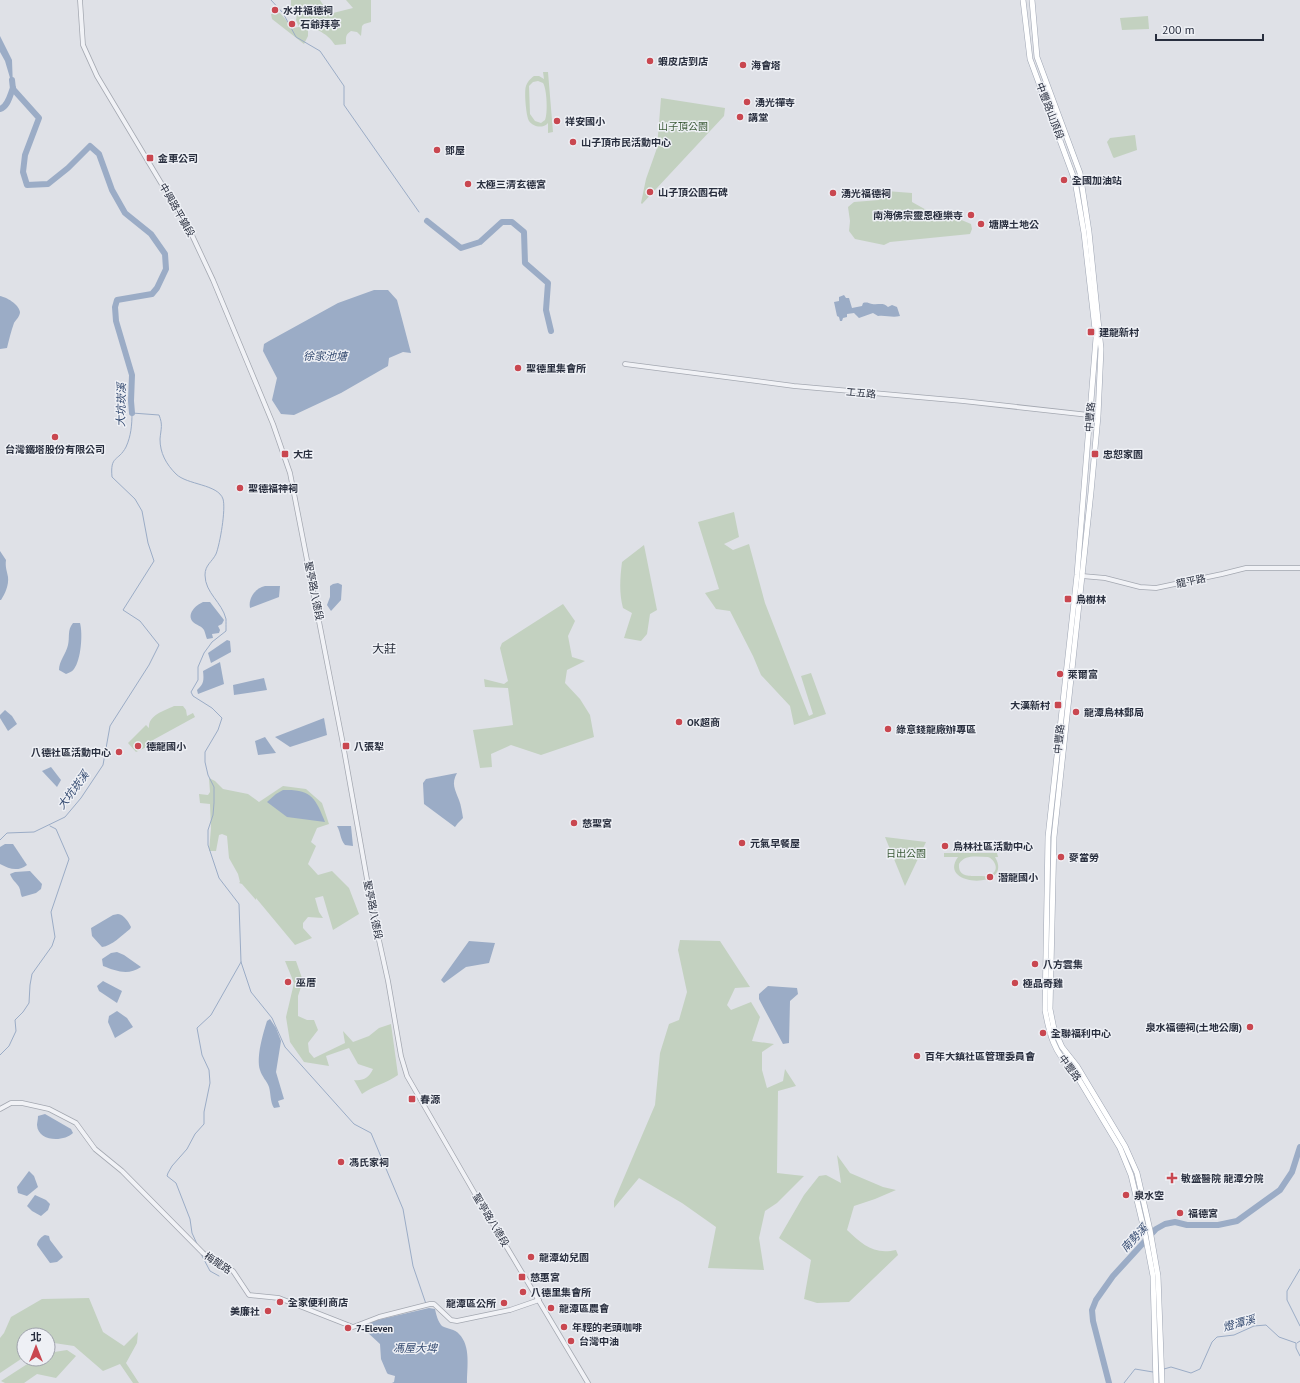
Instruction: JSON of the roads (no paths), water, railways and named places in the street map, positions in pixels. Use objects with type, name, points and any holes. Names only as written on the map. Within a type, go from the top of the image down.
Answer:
[{"type":"main road","name":"中豐路山頂段","points":[[1023,0],[1030,59],[1072,169],[1084,221]]},
{"type":"main road","name":"中豐路山頂段","points":[[1032,0],[1037,57],[1080,173],[1084,221]]},
{"type":"main road","name":"中豐路","points":[[1084,221],[1101,349],[1097,361],[1091,415],[1077,575],[1048,837],[1045,1010],[1049,1031],[1057,1050],[1067,1064],[1072,1068],[1120,1148],[1131,1175],[1148,1232]]},
{"type":"main road","name":"中豐路","points":[[1097,361],[1098,416],[1054,837],[1050,1010],[1054,1030],[1062,1047],[1077,1066],[1125,1146],[1136,1173],[1148,1232]]},
{"type":"main road","points":[[1148,1232],[1153,1241],[1158,1276],[1158,1341],[1156,1383]]},
{"type":"main road","points":[[1148,1232],[1148,1246],[1153,1276],[1162,1383]]},
{"type":"street","name":"中興路平鎮段","points":[[80,0],[83,45],[94,71],[191,233],[213,280],[273,424]]},
{"type":"street","name":"工五路","points":[[625,364],[794,386],[950,400],[1098,416]]},
{"type":"street","name":"聖亭路八德段","points":[[273,424],[290,473],[298,505],[373,913],[407,1076],[588,1383]]},
{"type":"street","name":"龍平路","points":[[1082,576],[1105,578],[1140,587],[1156,588],[1246,568],[1300,568]]},
{"type":"street","name":"梅龍路","points":[[0,1109],[11,1103],[22,1103],[49,1109],[76,1123],[96,1149],[125,1174],[202,1252],[214,1262],[233,1271],[249,1295],[279,1298],[353,1327],[379,1317],[430,1304],[434,1304],[450,1320],[457,1321],[510,1310],[539,1300]]},
{"type":"water","points":[[0,36],[12,60],[13,88],[5,61],[0,52]]},
{"type":"water","name":"徐家池塘","points":[[374,290],[388,290],[397,300],[411,353],[403,352],[389,358],[388,366],[341,393],[294,415],[281,414],[272,400],[277,378],[263,351],[264,344],[338,303]]},
{"type":"water","points":[[844,295],[846,298],[849,298],[852,308],[862,306],[863,303],[883,304],[888,307],[892,305],[897,307],[900,316],[878,316],[873,313],[859,318],[854,313],[847,314],[847,317],[840,321],[839,317],[837,316],[834,302],[839,301],[839,297]]},
{"type":"water","points":[[0,296],[9,299],[17,306],[20,312],[14,323],[7,348],[0,349]]},
{"type":"water","points":[[0,551],[6,560],[8,577],[8,583],[1,600],[0,600]]},
{"type":"water","points":[[338,583],[342,585],[341,600],[331,611],[327,605],[330,597],[330,586]]},
{"type":"water","points":[[265,586],[280,586],[279,597],[250,608],[250,601],[255,591]]},
{"type":"water","points":[[203,602],[210,602],[224,620],[222,624],[218,626],[220,630],[219,633],[212,634],[213,638],[207,639],[203,629],[191,619],[191,613],[193,610]]},
{"type":"water","points":[[73,623],[80,623],[81,647],[74,669],[66,674],[59,670],[59,667],[69,642],[69,631]]},
{"type":"water","points":[[227,640],[230,641],[231,652],[211,663],[208,653]]},
{"type":"water","points":[[220,662],[224,684],[198,694],[197,690],[203,682],[203,671]]},
{"type":"water","points":[[264,678],[267,690],[234,695],[233,685]]},
{"type":"water","points":[[5,710],[12,716],[17,724],[8,731],[0,718],[0,715]]},
{"type":"water","points":[[324,718],[327,735],[290,747],[275,737]]},
{"type":"water","points":[[265,737],[276,753],[258,755],[255,741]]},
{"type":"water","points":[[51,767],[61,780],[57,787],[42,771]]},
{"type":"water","points":[[457,773],[454,780],[454,786],[463,818],[455,827],[424,804],[423,783],[426,779]]},
{"type":"water","points":[[283,790],[300,791],[311,796],[318,806],[325,822],[287,817],[267,802]]},
{"type":"water","points":[[337,826],[351,826],[353,846],[345,845]]},
{"type":"water","points":[[5,844],[13,844],[27,865],[14,869],[0,864],[0,847]]},
{"type":"water","points":[[30,871],[42,884],[41,889],[36,893],[22,897],[19,887],[10,874],[15,872]]},
{"type":"water","points":[[118,914],[126,919],[131,927],[113,942],[102,947],[92,936],[91,928],[113,915]]},
{"type":"water","points":[[469,941],[495,943],[489,963],[466,967],[444,983],[441,980]]},
{"type":"water","points":[[117,952],[141,967],[136,970],[122,972],[103,966],[102,959],[111,953]]},
{"type":"water","points":[[103,981],[122,991],[117,1003],[99,991],[97,986]]},
{"type":"water","points":[[768,986],[797,988],[798,994],[790,1001],[789,1043],[783,1044],[759,999],[759,994]]},
{"type":"water","points":[[117,1011],[127,1018],[133,1027],[115,1038],[108,1022],[109,1016]]},
{"type":"water","points":[[270,1019],[276,1028],[281,1041],[276,1072],[284,1099],[278,1101],[280,1107],[274,1108],[271,1101],[269,1087],[259,1065],[259,1052],[262,1039],[267,1021]]},
{"type":"water","points":[[45,1114],[71,1129],[73,1133],[64,1138],[58,1139],[52,1139],[42,1135],[38,1131],[38,1116]]},
{"type":"water","points":[[29,1171],[34,1176],[38,1187],[27,1196],[18,1193],[17,1187]]},
{"type":"water","points":[[35,1195],[46,1200],[50,1204],[48,1210],[41,1216],[27,1206]]},
{"type":"water","points":[[42,1236],[49,1236],[50,1240],[63,1257],[57,1262],[50,1263],[37,1245]]},
{"type":"water","name":"馮屋大埤","points":[[429,1308],[435,1309],[438,1320],[442,1326],[455,1331],[463,1339],[468,1357],[467,1383],[392,1383],[394,1382],[395,1376],[387,1373],[381,1359],[380,1344],[366,1331],[367,1329],[364,1326],[369,1322]]},
{"type":"waterway","points":[[271,0],[283,13],[296,37],[320,51],[344,86],[344,105],[419,212]]},
{"type":"waterway","name":"大坑崁溪","points":[[12,80],[13,89],[39,118],[25,155],[23,172],[27,185],[48,184],[68,168],[90,146],[99,154],[112,190],[125,213],[151,234],[165,254],[166,269],[157,288],[152,294],[117,300],[115,307],[116,321],[132,375],[132,413]]},
{"type":"waterway","points":[[0,109],[7,103],[13,88]]},
{"type":"waterway","points":[[427,221],[461,248],[480,242],[502,222],[512,222],[524,232],[525,263],[548,283],[546,310],[551,331]]},
{"type":"waterway","points":[[0,840],[7,833],[34,832],[65,817],[81,798],[103,765],[110,726],[149,665],[159,645],[140,621],[123,610],[154,561],[148,543],[142,511],[135,499],[112,477],[113,462],[123,452],[128,443],[131,430],[132,413],[159,415],[161,424],[161,449],[169,466],[181,478],[215,490],[220,494],[224,504],[218,549],[206,569],[205,575],[208,587],[224,613],[226,619],[226,631],[212,642],[204,653],[198,667],[198,680],[191,692],[193,696],[212,708],[222,718],[218,730],[205,752],[205,762],[208,775],[214,787],[213,815],[208,830],[208,845],[219,878],[239,904],[241,962],[251,992],[272,1018],[285,1047],[354,1124],[371,1133],[403,1209],[413,1266],[426,1304]]},
{"type":"waterway","points":[[0,1055],[9,1046],[16,1031],[15,1020],[29,1003],[32,974],[52,946],[55,937],[51,912],[69,859],[56,829],[50,826]]},
{"type":"waterway","points":[[197,1244],[192,1233],[190,1219],[176,1183],[167,1176],[172,1166],[187,1149],[195,1134],[204,1124],[204,1112],[210,1083],[209,1070],[202,1055],[197,1028],[211,1015],[241,962]]},
{"type":"waterway","name":"南勢溪","points":[[1109,1383],[1093,1321],[1092,1310],[1096,1300],[1113,1276],[1156,1229],[1165,1224],[1175,1222],[1187,1225],[1218,1225],[1237,1221],[1280,1190],[1292,1172],[1300,1147]]},
{"type":"waterway","points":[[200,1252],[210,1271],[219,1276]]},
{"type":"waterway","points":[[1300,1269],[1287,1291],[1287,1300],[1300,1326]]},
{"type":"waterway","name":"燈潭溪","points":[[1164,1369],[1171,1367],[1191,1373],[1200,1369],[1212,1342],[1217,1337],[1234,1335],[1254,1326],[1266,1325],[1279,1337],[1296,1343],[1296,1348],[1300,1356]]},
{"type":"waterway","name":"燈潭溪","points":[[1124,1383],[1135,1369],[1153,1372]]},
{"type":"place","name":"水井福德祠","points":[[275,10]]},
{"type":"place","name":"石爺拜亭","points":[[292,24]]},
{"type":"place","name":"蝦皮店到店","points":[[650,61]]},
{"type":"place","name":"海會塔","points":[[743,65]]},
{"type":"place","name":"湧光禪寺","points":[[747,102]]},
{"type":"place","name":"講堂","points":[[740,117]]},
{"type":"place","name":"祥安國小","points":[[557,121]]},
{"type":"place","name":"山子頂市民活動中心","points":[[573,142]]},
{"type":"place","name":"鄧屋","points":[[437,150]]},
{"type":"place","name":"金車公司","points":[[150,158]]},
{"type":"place","name":"全國加油站","points":[[1064,180]]},
{"type":"place","name":"太極三清玄德宮","points":[[468,184]]},
{"type":"place","name":"山子頂公園石碑","points":[[650,192]]},
{"type":"place","name":"湧光福德祠","points":[[833,193]]},
{"type":"place","name":"南海佛宗靈恩極樂寺","points":[[971,215]]},
{"type":"place","name":"塘牌土地公","points":[[981,224]]},
{"type":"place","name":"建龍新村","points":[[1091,332]]},
{"type":"place","name":"聖德里集會所","points":[[518,368]]},
{"type":"place","name":"台灣鐵塔股份有限公司","points":[[55,437]]},
{"type":"place","name":"大庄","points":[[285,454]]},
{"type":"place","name":"忠恕家園","points":[[1095,454]]},
{"type":"place","name":"聖德福神祠","points":[[240,488]]},
{"type":"place","name":"烏樹林","points":[[1068,599]]},
{"type":"place","name":"萊爾富","points":[[1060,674]]},
{"type":"place","name":"大漢新村","points":[[1058,705]]},
{"type":"place","name":"龍潭烏林郵局","points":[[1076,712]]},
{"type":"place","name":"OK超商","points":[[679,722]]},
{"type":"place","name":"綠意錢龍廠辦專區","points":[[888,729]]},
{"type":"place","name":"德龍國小","points":[[138,746]]},
{"type":"place","name":"八張犁","points":[[346,746]]},
{"type":"place","name":"八德社區活動中心","points":[[119,752]]},
{"type":"place","name":"慈聖宮","points":[[574,823]]},
{"type":"place","name":"元氣早餐屋","points":[[742,843]]},
{"type":"place","name":"烏林社區活動中心","points":[[945,846]]},
{"type":"place","name":"麥當勞","points":[[1061,857]]},
{"type":"place","name":"潛龍國小","points":[[990,877]]},
{"type":"place","name":"八方雲集","points":[[1035,964]]},
{"type":"place","name":"巫厝","points":[[288,982]]},
{"type":"place","name":"極品奇雞","points":[[1015,983]]},
{"type":"place","name":"泉水福德祠(土地公廟)","points":[[1250,1027]]},
{"type":"place","name":"全聯福利中心","points":[[1043,1033]]},
{"type":"place","name":"百年大鎮社區管理委員會","points":[[917,1056]]},
{"type":"place","name":"春源","points":[[412,1099]]},
{"type":"place","name":"馮氏家祠","points":[[341,1162]]},
{"type":"place","name":"敏盛醫院 龍潭分院","points":[[1172,1178]]},
{"type":"place","name":"泉水空","points":[[1126,1195]]},
{"type":"place","name":"福德宮","points":[[1180,1213]]},
{"type":"place","name":"龍潭幼兒園","points":[[531,1257]]},
{"type":"place","name":"慈惠宮","points":[[522,1277]]},
{"type":"place","name":"八德里集會所","points":[[523,1292]]},
{"type":"place","name":"全家便利商店","points":[[280,1302]]},
{"type":"place","name":"龍潭區公所","points":[[504,1303]]},
{"type":"place","name":"龍潭區農會","points":[[551,1308]]},
{"type":"place","name":"美廉社","points":[[268,1311]]},
{"type":"place","name":"年輕的老頭咖啡","points":[[564,1327]]},
{"type":"place","name":"7-Eleven","points":[[348,1328]]},
{"type":"place","name":"台灣中油","points":[[571,1341]]},
{"type":"district","name":"大莊","points":[[384,648]]},
{"type":"park label","name":"山子頂公園","points":[[683,126]]},
{"type":"park label","name":"日出公園","points":[[906,853]]}]
